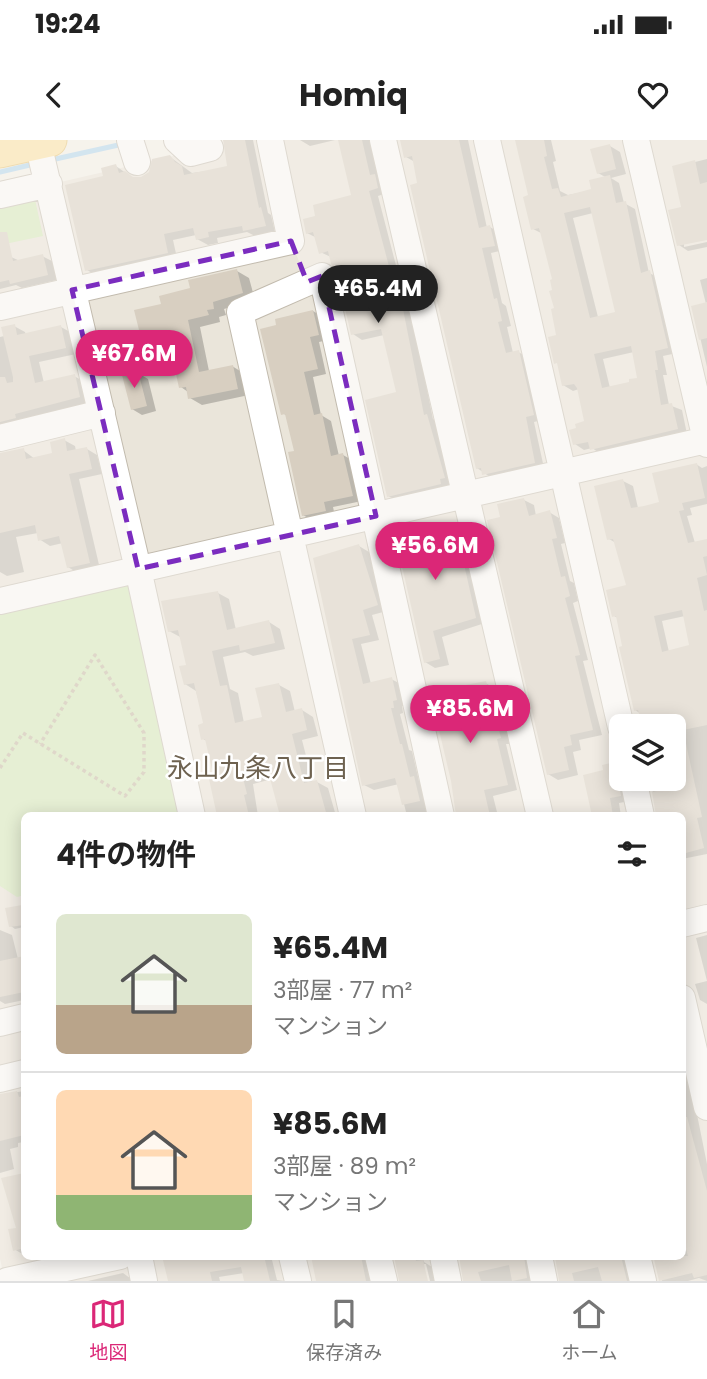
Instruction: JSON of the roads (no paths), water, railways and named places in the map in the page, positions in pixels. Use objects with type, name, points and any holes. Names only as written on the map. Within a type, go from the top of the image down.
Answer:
[{"type":"main road","points":[[0,151],[45,159]]},
{"type":"street","points":[[270,140],[290,241],[307,282]]},
{"type":"street","points":[[383,140],[539,812]]},
{"type":"street","points":[[487,140],[618,714]]},
{"type":"street","points":[[0,601],[707,441],[636,140]]},
{"type":"street","points":[[178,141],[191,153],[210,148]]},
{"type":"street","points":[[0,195],[45,159],[72,290],[138,569],[191,812]]},
{"type":"street","points":[[0,307],[290,241]]},
{"type":"street","points":[[352,812],[240,312],[321,276],[440,812]]},
{"type":"street","points":[[0,438],[102,414]]},
{"type":"street","points":[[636,791],[640,812]]},
{"type":"street","points":[[686,923],[707,918]]},
{"type":"street","points":[[686,1015],[707,1107]]},
{"type":"street","points":[[0,1023],[21,1018]]},
{"type":"street","points":[[0,1079],[21,1074]]},
{"type":"street","points":[[7,1281],[102,1260]]},
{"type":"street","points":[[140,1260],[144,1281]]},
{"type":"street","points":[[293,1260],[298,1281]]},
{"type":"street","points":[[379,1260],[384,1281]]},
{"type":"street","points":[[444,1260],[448,1281]]},
{"type":"street","points":[[540,1260],[544,1281]]},
{"type":"street","points":[[638,1260],[643,1281]]},
{"type":"waterway","points":[[51,160],[123,144]]},
{"type":"waterway","points":[[0,172],[34,164]]},
{"type":"district","name":"永山九条八丁目","points":[[258,768]]}]
